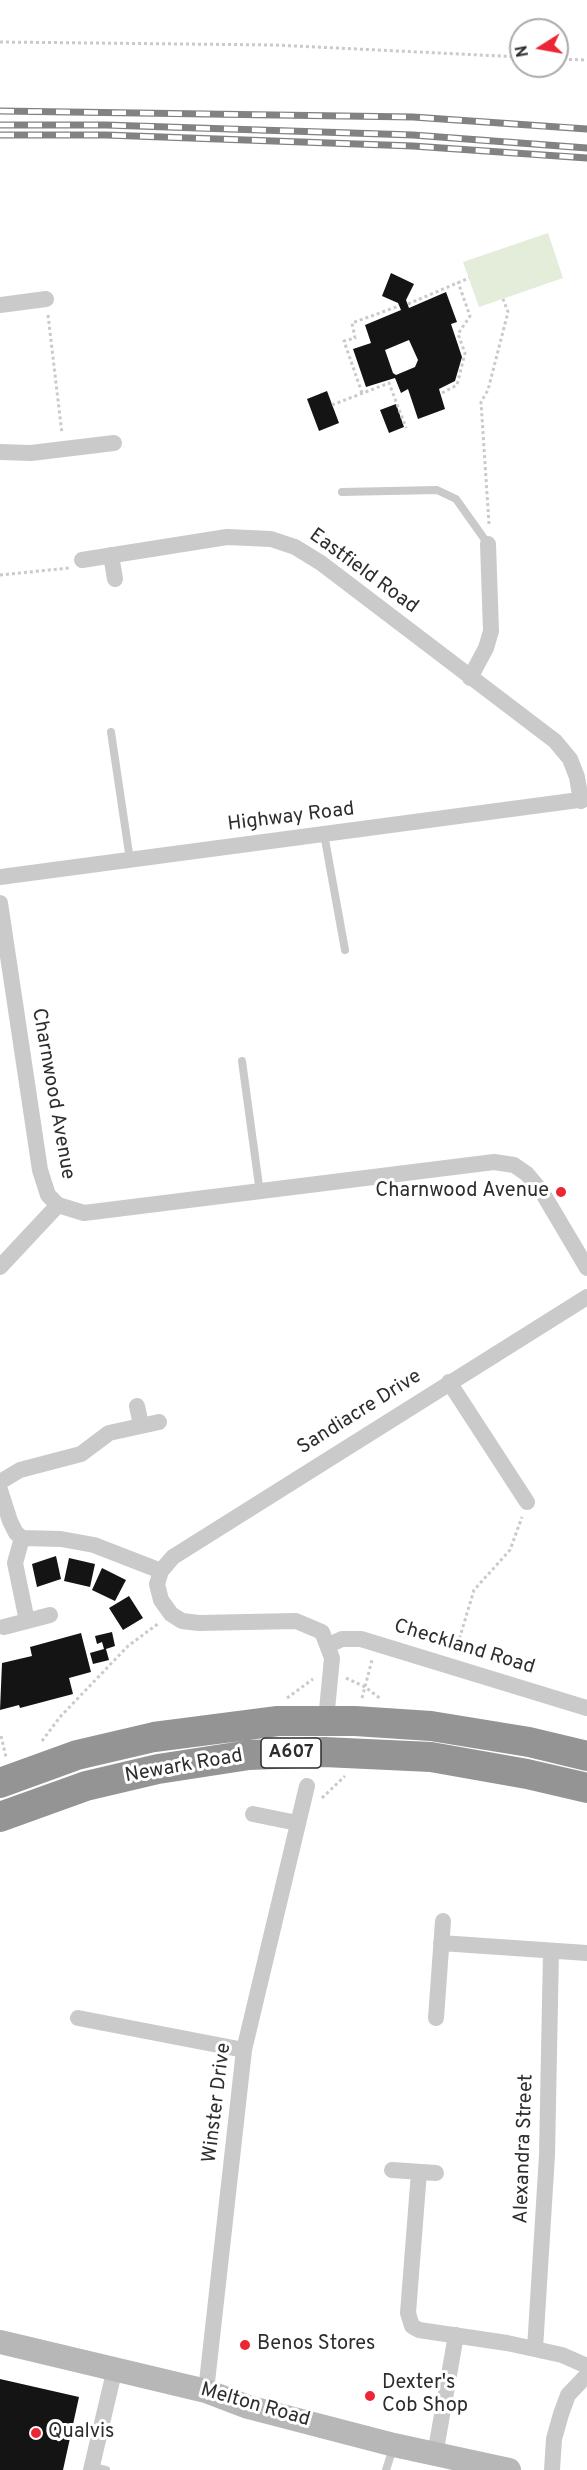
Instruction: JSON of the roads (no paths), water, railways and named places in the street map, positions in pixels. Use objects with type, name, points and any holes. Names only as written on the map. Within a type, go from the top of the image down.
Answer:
[{"type":"highway","name":"Newark Road","points":[[3,1770],[154,1737],[225,1726],[326,1720],[431,1726],[529,1742],[587,1756]]},
{"type":"highway","name":"Newark Road","points":[[0,1817],[86,1786],[158,1769],[249,1755],[341,1752],[431,1757],[527,1773],[587,1788]]},
{"type":"street","points":[[0,305],[46,299]]},
{"type":"street","points":[[0,452],[64,451],[114,443]]},
{"type":"street","name":"Eastfield Road","points":[[82,560],[243,536],[271,539],[295,547],[321,563],[555,741],[570,759],[584,800]]},
{"type":"street","points":[[470,678],[486,648],[491,632],[488,544]]},
{"type":"street","points":[[111,555],[115,579]]},
{"type":"street","name":"Highway Road","points":[[0,877],[584,800]]},
{"type":"street","name":"Charnwood Avenue","points":[[0,903],[40,1170],[48,1195],[58,1205],[84,1213],[260,1193],[494,1162],[514,1165],[526,1174],[542,1192],[587,1268]]},
{"type":"street","points":[[0,1267],[58,1205]]},
{"type":"street","name":"Sandiacre Drive","points":[[161,1571],[173,1557],[448,1382],[587,1297]]},
{"type":"street","points":[[448,1382],[527,1502]]},
{"type":"street","points":[[137,1406],[141,1425]]},
{"type":"street","points":[[0,1482],[20,1470],[81,1454],[109,1432],[159,1422]]},
{"type":"street","points":[[0,1490],[10,1521],[16,1533],[22,1538],[61,1539],[94,1545],[161,1571],[157,1584],[161,1600],[171,1614],[182,1621],[199,1623],[296,1621],[322,1632],[332,1658],[326,1720]]},
{"type":"street","points":[[22,1538],[15,1563],[27,1621]]},
{"type":"street","points":[[4,1627],[50,1615]]},
{"type":"street","name":"Checkland Road","points":[[329,1646],[342,1639],[361,1639],[587,1708]]},
{"type":"street","name":"Winster Drive","points":[[206,2391],[244,2050],[307,1786]]},
{"type":"street","points":[[253,1814],[297,1823]]},
{"type":"street","points":[[436,2018],[442,1920]]},
{"type":"street","points":[[441,1943],[587,1953]]},
{"type":"street","name":"Alexandra Street","points":[[535,2349],[547,2155],[551,1951]]},
{"type":"street","points":[[78,2018],[244,2050]]},
{"type":"street","points":[[392,2170],[436,2173]]},
{"type":"street","points":[[419,2172],[408,2313],[412,2326],[418,2330],[535,2349],[577,2359],[587,2366]]},
{"type":"street","points":[[435,2455],[456,2335]]},
{"type":"street","name":"Melton Road","points":[[0,2342],[206,2391],[248,2407],[394,2445],[509,2470]]},
{"type":"street","points":[[96,2469],[115,2368]]},
{"type":"street","points":[[552,2470],[554,2439],[568,2395],[587,2375]]},
{"type":"lane","points":[[342,492],[437,490],[456,499],[488,544]]},
{"type":"lane","points":[[111,732],[130,860]]},
{"type":"lane","points":[[324,834],[345,950]]},
{"type":"lane","points":[[242,1061],[260,1193]]},
{"type":"lane","points":[[386,2470],[394,2445]]},
{"type":"railway","points":[[0,111],[413,117],[587,129]]},
{"type":"railway","points":[[0,125],[106,125],[413,135],[587,148]]},
{"type":"railway","points":[[0,135],[106,135],[413,146],[587,158]]},
{"type":"place","name":"Charnwood Avenue","points":[[561,1192]]},
{"type":"place","name":"Benos Stores","points":[[245,2345]]},
{"type":"place","name":"Dexter's Cob Shop","points":[[370,2396]]},
{"type":"place","name":"Qualvis","points":[[36,2433]]}]
